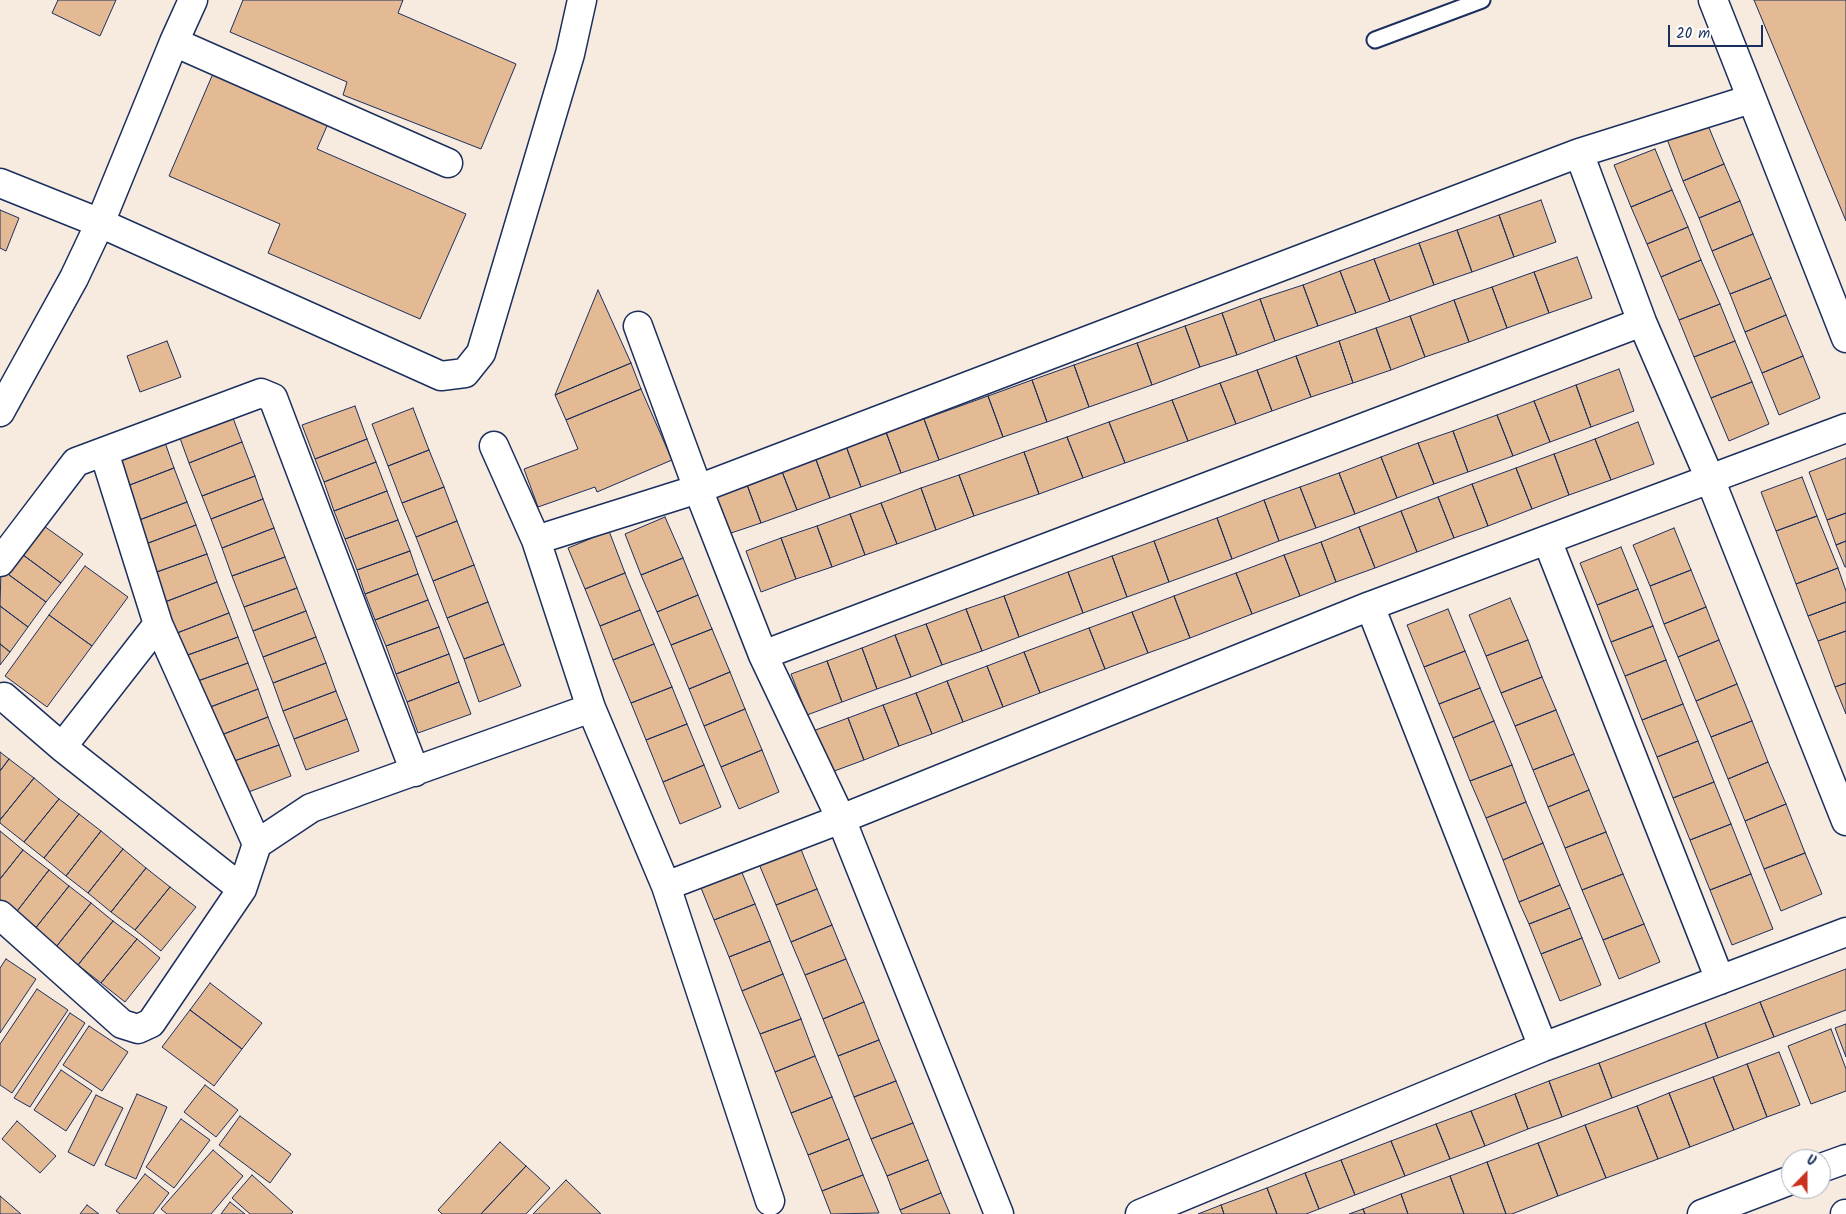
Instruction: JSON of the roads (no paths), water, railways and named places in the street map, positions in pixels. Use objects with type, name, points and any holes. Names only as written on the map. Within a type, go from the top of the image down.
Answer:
[{"type":"street","points":[[0,412],[74,278],[100,223],[193,0]]},
{"type":"street","points":[[0,183],[100,223],[441,376],[465,373],[481,353],[570,54],[582,0]]},
{"type":"street","points":[[1712,0],[1846,338]]},
{"type":"street","points":[[174,42],[448,163]]},
{"type":"street","points":[[536,540],[698,489],[1579,153],[1751,99]]},
{"type":"street","points":[[1579,153],[1642,322],[1710,479],[1846,821]]},
{"type":"street","points":[[763,655],[1642,322]]},
{"type":"street","points":[[638,326],[698,489],[763,655],[841,819],[999,1214]]},
{"type":"street","points":[[0,562],[76,462],[261,393],[273,398],[414,772]]},
{"type":"street","points":[[666,886],[841,819],[1370,606],[1846,428]]},
{"type":"street","points":[[494,446],[536,540],[591,708],[666,886],[770,1201]]},
{"type":"street","points":[[104,452],[158,624],[257,844]]},
{"type":"street","points":[[1547,540],[1720,980]]},
{"type":"street","points":[[1370,606],[1543,1047]]},
{"type":"street","points":[[62,747],[158,624]]},
{"type":"street","points":[[4,697],[62,747],[242,889]]},
{"type":"street","points":[[0,915],[122,1024],[138,1029],[151,1023],[242,889],[257,844],[311,808],[591,708]]},
{"type":"street","points":[[1140,1214],[1543,1047],[1846,932]]},
{"type":"street","points":[[1831,1164],[1846,1159]]},
{"type":"street","points":[[1702,1214],[1781,1184]]},
{"type":"lane","points":[[1375,40],[1482,0]]}]
